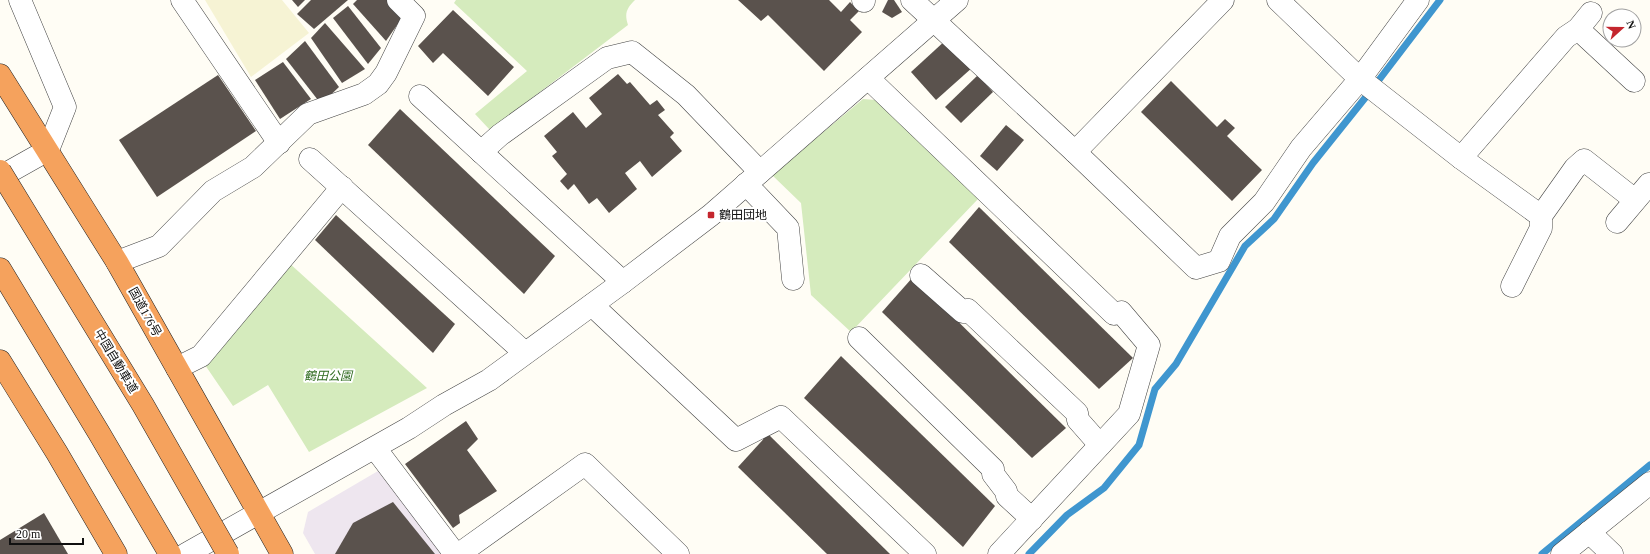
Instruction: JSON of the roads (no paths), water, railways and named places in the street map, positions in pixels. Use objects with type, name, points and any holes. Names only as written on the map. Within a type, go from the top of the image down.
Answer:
[{"type":"highway","name":"国道176号","points":[[0,75],[117,262],[282,554]]},
{"type":"highway","name":"中国自動車道","points":[[0,171],[143,405],[228,554]]},
{"type":"highway","points":[[0,269],[170,554]]},
{"type":"highway","points":[[0,361],[57,452],[116,554]]},
{"type":"street","points":[[0,177],[48,150],[64,107],[20,0]]},
{"type":"street","points":[[182,0],[278,143]]},
{"type":"street","points":[[117,262],[159,246],[213,191],[253,167],[308,114],[364,94],[378,84],[386,73],[414,16],[398,0]]},
{"type":"street","points":[[912,0],[1075,152],[1196,268],[1219,261],[1230,236],[1264,202],[1300,148],[1360,79],[1418,0]]},
{"type":"street","points":[[186,554],[375,448],[444,405],[489,380],[592,306],[711,215],[957,0]]},
{"type":"street","points":[[1075,152],[1223,0]]},
{"type":"street","points":[[1278,0],[1360,79],[1461,158],[1541,216]]},
{"type":"street","points":[[1461,158],[1566,37],[1585,21],[1634,81]]},
{"type":"street","points":[[482,152],[500,135],[607,58],[632,52],[686,94],[753,178],[788,228],[793,279]]},
{"type":"street","points":[[868,78],[1114,314],[1121,312],[1149,344],[1130,414],[999,554]]},
{"type":"street","points":[[420,96],[623,282]]},
{"type":"street","points":[[310,159],[525,353]]},
{"type":"street","points":[[1512,286],[1541,228],[1541,216],[1575,168],[1584,160],[1635,200]]},
{"type":"street","points":[[1617,222],[1649,184]]},
{"type":"street","points":[[177,368],[201,356],[342,187]]},
{"type":"street","points":[[921,274],[963,312],[968,310],[974,315],[1077,413],[1078,420],[1100,445]]},
{"type":"street","points":[[592,306],[736,440],[781,417],[925,554]]},
{"type":"street","points":[[859,338],[993,469],[993,474],[1006,491],[1007,496],[1032,519]]},
{"type":"street","points":[[375,448],[455,554]]},
{"type":"street","points":[[459,554],[585,464],[678,554]]},
{"type":"street","points":[[1562,554],[1650,483]]},
{"type":"street","points":[[1590,532],[1612,554]]},
{"type":"waterway","points":[[1029,554],[1067,515],[1104,488],[1139,445],[1155,389],[1176,364],[1245,246],[1274,219],[1313,163],[1440,0]]},
{"type":"waterway","points":[[1542,554],[1650,465]]},
{"type":"place","name":"鶴田団地","points":[[711,215]]},
{"type":"park label","name":"鶴田公園","points":[[328,376]]}]
